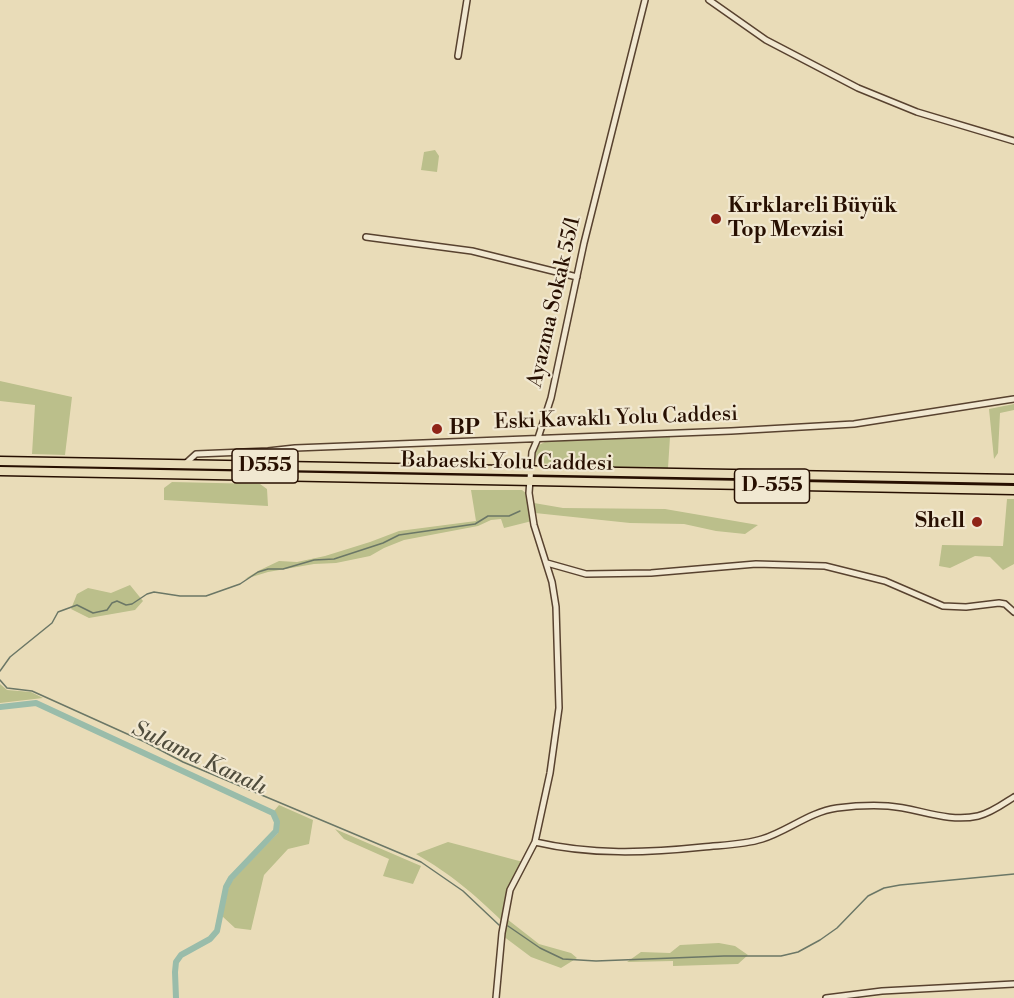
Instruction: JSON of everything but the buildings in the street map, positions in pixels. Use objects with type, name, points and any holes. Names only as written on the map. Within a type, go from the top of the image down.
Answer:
[{"type":"highway","name":"Babaeski Yolu Caddesi","points":[[0,461],[1014,479]]},
{"type":"highway","name":"Babaeski Yolu Caddesi","points":[[0,471],[1014,490]]},
{"type":"street","points":[[458,56],[467,0]]},
{"type":"street","name":"Ayazma Sokak 55/1","points":[[496,998],[502,933],[510,890],[535,842],[550,772],[559,708],[556,607],[547,563],[534,525],[529,482],[532,452],[551,398],[577,277],[645,0]]},
{"type":"street","points":[[709,0],[766,40],[858,88],[917,112],[1014,141]]},
{"type":"street","points":[[366,237],[472,251],[537,269],[577,277]]},
{"type":"street","name":"Eski Kavaklı Yolu Caddesi","points":[[185,464],[196,454],[295,448],[854,424],[1014,399]]},
{"type":"street","points":[[547,563],[585,574],[651,573],[756,564],[825,566],[885,581],[943,606],[966,607],[999,603],[1005,604],[1014,612]]},
{"type":"street","points":[[535,842],[567,849],[615,853],[672,850],[762,839],[817,813],[838,808],[888,806],[945,817],[964,818],[979,815],[1014,797]]},
{"type":"street","points":[[826,998],[892,990],[1014,984]]},
{"type":"green space","points":[[435,150],[439,156],[437,172],[421,170],[424,152]]},
{"type":"green space","points":[[0,381],[72,397],[65,455],[32,454],[35,405],[0,401]]},
{"type":"green space","points":[[1014,404],[1014,410],[1000,413],[998,453],[994,459],[989,409]]},
{"type":"green space","points":[[670,437],[668,468],[595,467],[538,463],[535,458],[537,446],[547,441]]},
{"type":"green space","points":[[172,482],[260,484],[267,489],[268,506],[164,500],[164,488]]},
{"type":"green space","points":[[471,490],[522,490],[527,494],[532,521],[504,528],[501,519],[491,520],[478,526],[404,540],[370,556],[268,572],[245,579],[279,561],[297,562],[325,556],[399,531],[476,521]]},
{"type":"green space","points":[[1007,499],[1014,499],[1014,564],[1003,570],[990,557],[975,556],[950,568],[939,566],[942,545],[1003,546]]},
{"type":"green space","points":[[534,503],[563,508],[665,509],[758,525],[745,534],[684,524],[630,523],[535,513]]},
{"type":"green space","points":[[130,585],[143,601],[135,610],[89,618],[71,609],[77,594],[88,588],[111,593]]},
{"type":"green space","points":[[0,684],[7,690],[31,692],[43,698],[0,703]]},
{"type":"green space","points":[[279,805],[313,820],[309,844],[288,849],[264,875],[251,930],[235,928],[222,916],[229,885],[278,833],[279,822],[274,811]]},
{"type":"green space","points":[[335,829],[421,866],[413,884],[383,876],[389,859],[344,839]]},
{"type":"green space","points":[[448,842],[523,862],[508,890],[502,921],[462,885],[416,854]]},
{"type":"green space","points":[[507,919],[539,944],[571,953],[577,958],[561,968],[531,957],[503,936]]},
{"type":"green space","points":[[719,943],[735,946],[748,955],[738,964],[673,966],[673,961],[627,962],[641,952],[670,953],[680,945]]},
{"type":"waterway","points":[[0,671],[10,657],[52,623],[58,612],[77,605],[93,613],[107,610],[112,603],[117,601],[126,605],[132,604],[154,592],[180,596],[206,596],[240,584],[258,572],[268,569],[283,569],[314,560],[334,559],[383,543],[399,535],[475,524],[488,516],[509,516],[520,511]]},
{"type":"waterway","points":[[0,680],[7,688],[32,691],[145,742],[183,762],[421,862],[463,891],[499,925]]},
{"type":"waterway","name":"Sulama Kanalı","points":[[0,707],[36,703],[273,813],[277,822],[276,831],[231,878],[226,887],[217,931],[210,939],[181,955],[176,962],[176,998]]},
{"type":"waterway","points":[[508,926],[540,948],[563,959],[596,961],[781,956],[798,952],[820,940],[837,928],[868,896],[884,888],[1014,874]]},
{"type":"place","name":"Kırklareli Büyük Top Mevzisi","points":[[716,219]]},
{"type":"place","name":"BP","points":[[437,429]]},
{"type":"place","name":"Shell","points":[[977,522]]}]
